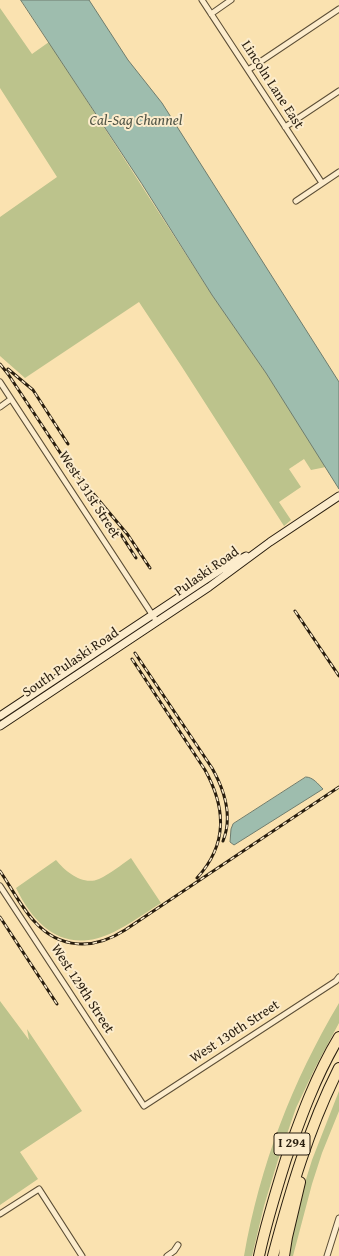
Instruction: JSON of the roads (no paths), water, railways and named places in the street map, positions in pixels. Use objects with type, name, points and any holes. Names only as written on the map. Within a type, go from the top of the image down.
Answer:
[{"type":"highway","name":"I 294","points":[[259,1256],[275,1194],[295,1134],[314,1086],[339,1036]]},
{"type":"highway","name":"I 294","points":[[273,1256],[287,1203],[306,1144],[325,1096],[339,1068]]},
{"type":"highway","points":[[284,1256],[287,1237],[312,1132]]},
{"type":"main road","name":"Pulaski Road","points":[[157,622],[224,577],[270,542],[339,496]]},
{"type":"main road","name":"Pulaski Road","points":[[153,615],[220,570],[270,542]]},
{"type":"main road","name":"South Pulaski Road","points":[[0,716],[153,615]]},
{"type":"main road","name":"South Pulaski Road","points":[[0,726],[157,622]]},
{"type":"street","name":"Lincoln Lane East","points":[[202,0],[322,183]]},
{"type":"street","points":[[211,14],[231,0]]},
{"type":"street","points":[[248,70],[339,9]]},
{"type":"street","points":[[285,127],[339,91]]},
{"type":"street","points":[[296,201],[339,172]]},
{"type":"street","name":"West 131st Street","points":[[0,382],[157,622]]},
{"type":"street","points":[[0,407],[11,400]]},
{"type":"street","name":"West 129th Street","points":[[0,886],[144,1106]]},
{"type":"street","name":"West 130th Street","points":[[144,1106],[339,977]]},
{"type":"street","points":[[0,1214],[39,1189],[82,1256]]},
{"type":"street","points":[[327,1256],[339,1218]]},
{"type":"street","points":[[166,1256],[178,1245]]},
{"type":"water","name":"Cal-Sag Channel","points":[[21,0],[89,0],[128,60],[162,103],[339,382],[339,489],[266,373],[212,295],[142,184]]},
{"type":"water","points":[[306,777],[313,779],[323,789],[234,845],[230,842],[233,824]]},
{"type":"railway","points":[[0,364],[65,460],[128,535],[150,568]]},
{"type":"railway","points":[[8,369],[33,390],[68,444]]},
{"type":"railway","points":[[118,530],[136,558]]},
{"type":"railway","points":[[295,611],[339,676]]},
{"type":"railway","points":[[135,653],[217,777],[224,795],[227,813],[226,832],[223,841]]},
{"type":"railway","points":[[132,659],[205,770],[217,798],[220,812],[219,839],[207,865],[197,878]]},
{"type":"railway","points":[[0,871],[25,910],[44,931],[66,942],[89,944],[113,937],[125,930],[339,787]]},
{"type":"railway","points":[[0,917],[57,1004]]}]
